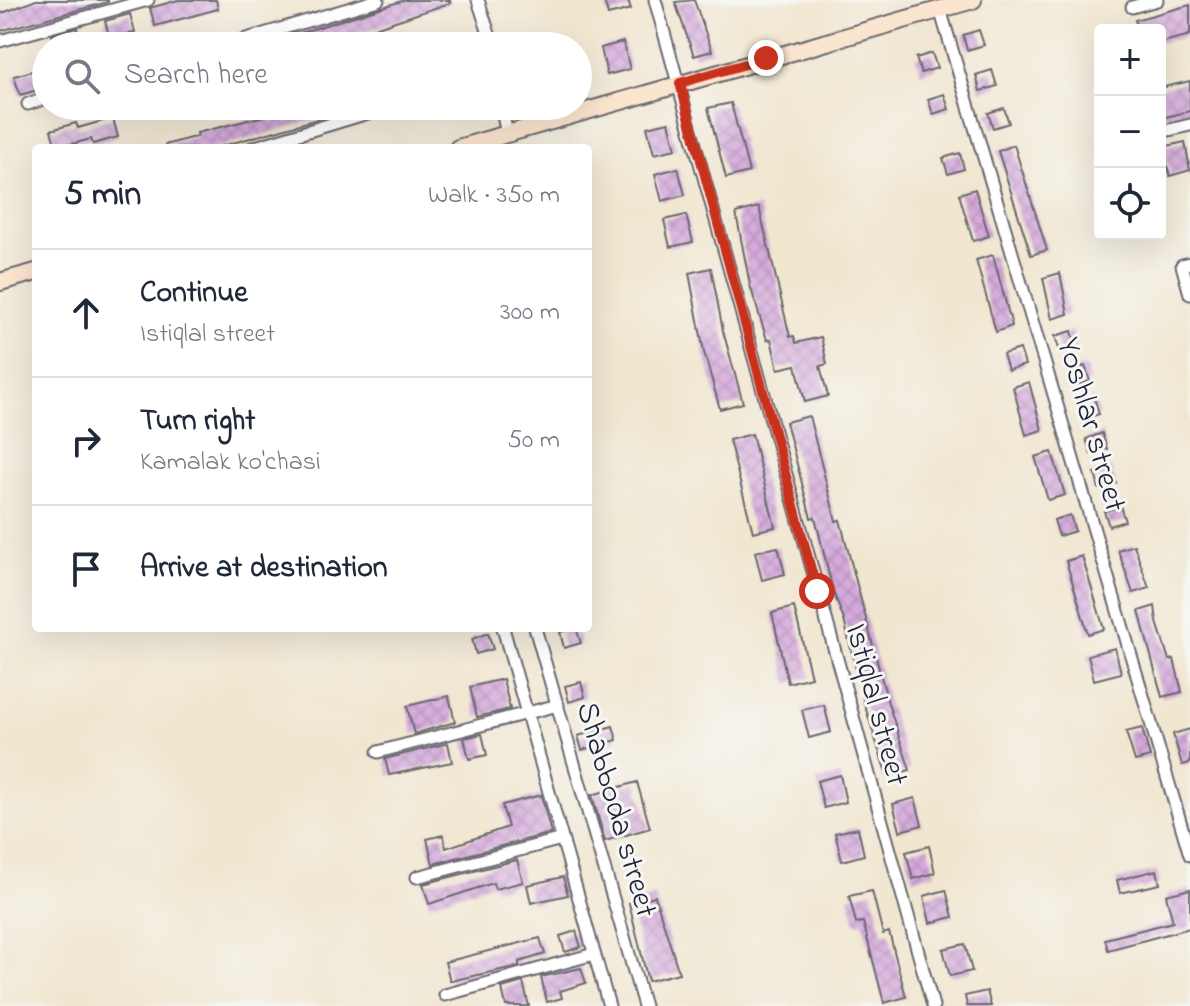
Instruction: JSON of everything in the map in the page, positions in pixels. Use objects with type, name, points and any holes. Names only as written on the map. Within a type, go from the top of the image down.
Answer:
[{"type":"main road","points":[[592,109],[973,0]]},
{"type":"main road","points":[[472,144],[554,120]]},
{"type":"main road","points":[[0,282],[32,273]]},
{"type":"street","points":[[32,32],[148,0]]},
{"type":"street","points":[[270,32],[378,0]]},
{"type":"street","points":[[478,0],[488,32]]},
{"type":"street","name":"Istiqlal street","points":[[655,0],[933,1006]]},
{"type":"street","points":[[1132,7],[1157,0]]},
{"type":"street","name":"Yoshlar street","points":[[940,9],[1190,855]]},
{"type":"street","points":[[0,41],[32,32]]},
{"type":"street","points":[[28,104],[32,103]]},
{"type":"street","points":[[265,144],[345,120]]},
{"type":"street","points":[[504,120],[507,134]]},
{"type":"street","points":[[1166,131],[1190,125]]},
{"type":"street","points":[[1186,264],[1190,294]]},
{"type":"street","points":[[504,632],[609,1006]]},
{"type":"street","name":"Shabboda street","points":[[536,632],[644,1006]]},
{"type":"street","points":[[378,752],[558,705]]},
{"type":"street","points":[[417,877],[562,839]]},
{"type":"street","points":[[445,995],[594,954]]},
{"type":"building","points":[[36,0],[108,2],[0,31],[0,14]]},
{"type":"building","points":[[178,0],[216,0],[218,9],[155,26],[150,8]]},
{"type":"building","points":[[405,0],[450,0],[450,3],[362,32],[303,32]]},
{"type":"building","points":[[604,0],[628,0],[631,9],[608,15]]},
{"type":"building","points":[[694,0],[712,51],[694,56],[675,2]]},
{"type":"building","points":[[1190,5],[1190,35],[1166,41],[1166,24],[1136,24],[1135,20]]},
{"type":"building","points":[[130,14],[135,32],[108,32],[105,21]]},
{"type":"building","points":[[979,30],[984,45],[967,50],[963,35]]},
{"type":"building","points":[[623,42],[630,69],[607,75],[601,48]]},
{"type":"building","points":[[932,53],[937,68],[921,73],[916,58]]},
{"type":"building","points":[[992,70],[997,86],[980,91],[976,75]]},
{"type":"building","points":[[32,71],[32,92],[20,95],[14,76]]},
{"type":"building","points":[[1190,81],[1190,111],[1166,117],[1166,87]]},
{"type":"building","points":[[944,94],[949,109],[933,114],[928,99]]},
{"type":"building","points":[[731,103],[749,172],[726,178],[708,108]]},
{"type":"building","points":[[1004,108],[1009,123],[993,128],[988,113]]},
{"type":"building","points":[[114,120],[118,137],[93,144],[91,139],[55,144],[51,130],[76,123],[78,128]]},
{"type":"building","points":[[248,120],[314,120],[229,144],[169,144],[198,136],[197,133]]},
{"type":"building","points":[[669,122],[676,149],[654,154],[647,127]]},
{"type":"building","points":[[1185,142],[1190,170],[1170,176],[1166,146]]},
{"type":"building","points":[[1014,145],[1047,250],[1031,255],[998,151]]},
{"type":"building","points":[[960,153],[964,169],[948,174],[943,158]]},
{"type":"building","points":[[678,168],[685,195],[662,201],[655,174]]},
{"type":"building","points":[[975,189],[989,236],[973,241],[959,194]]},
{"type":"building","points":[[759,207],[790,337],[794,336],[796,343],[821,337],[827,364],[820,366],[828,396],[805,402],[796,365],[778,369],[771,339],[767,340],[750,285],[736,213]]},
{"type":"building","points":[[686,215],[693,242],[670,247],[664,220]]},
{"type":"building","points":[[993,255],[1012,326],[996,332],[976,260]]},
{"type":"building","points":[[711,268],[723,331],[743,403],[720,409],[704,352],[689,273]]},
{"type":"building","points":[[1060,273],[1068,314],[1052,319],[1043,278]]},
{"type":"building","points":[[1072,331],[1076,347],[1060,352],[1055,336]]},
{"type":"building","points":[[1020,349],[1025,365],[1008,370],[1003,354]]},
{"type":"building","points":[[1085,366],[1090,381],[1074,386],[1069,371]]},
{"type":"building","points":[[1029,382],[1042,430],[1026,435],[1013,387]]},
{"type":"building","points":[[1094,398],[1099,414],[1083,419],[1078,404]]},
{"type":"building","points":[[809,416],[836,521],[840,520],[888,703],[910,770],[887,776],[786,422]]},
{"type":"building","points":[[1102,433],[1107,449],[1091,454],[1086,439]]},
{"type":"building","points":[[752,434],[775,527],[753,532],[729,440]]},
{"type":"building","points":[[1052,452],[1065,495],[1048,500],[1035,457]]},
{"type":"building","points":[[1111,468],[1116,483],[1099,489],[1095,473]]},
{"type":"building","points":[[1120,506],[1125,521],[1109,526],[1104,511]]},
{"type":"building","points":[[1070,515],[1075,531],[1059,536],[1054,520]]},
{"type":"building","points":[[1134,545],[1149,588],[1133,593],[1118,550]]},
{"type":"building","points":[[778,547],[785,574],[762,580],[755,552]]},
{"type":"building","points":[[1082,556],[1104,629],[1088,634],[1066,561]]},
{"type":"building","points":[[1155,606],[1157,622],[1169,660],[1174,659],[1182,692],[1162,697],[1139,611]]},
{"type":"building","points":[[794,607],[811,677],[788,683],[772,613]]},
{"type":"building","points":[[560,632],[577,632],[581,643],[564,648]]},
{"type":"building","points":[[488,633],[493,649],[476,654],[472,639]]},
{"type":"building","points":[[1115,648],[1121,673],[1094,680],[1088,655]]},
{"type":"building","points":[[503,679],[510,709],[477,717],[470,687]]},
{"type":"building","points":[[581,682],[585,697],[569,702],[565,686]]},
{"type":"building","points":[[449,696],[455,722],[414,734],[407,706]]},
{"type":"building","points":[[824,705],[831,732],[809,738],[802,710]]},
{"type":"building","points":[[613,726],[617,740],[582,750],[578,736]]},
{"type":"building","points":[[1142,728],[1150,757],[1135,761],[1126,732]]},
{"type":"building","points":[[1190,729],[1190,763],[1182,765],[1173,734]]},
{"type":"building","points":[[482,734],[487,755],[469,759],[464,738]]},
{"type":"building","points":[[448,743],[452,762],[389,775],[385,759]]},
{"type":"building","points":[[840,775],[846,802],[824,808],[817,781]]},
{"type":"building","points":[[637,782],[650,828],[605,841],[592,795]]},
{"type":"building","points":[[541,795],[551,833],[433,864],[427,839],[443,835],[446,848],[508,827],[502,805]]},
{"type":"building","points":[[915,798],[922,825],[900,831],[893,804]]},
{"type":"building","points":[[858,828],[864,855],[842,861],[835,833]]},
{"type":"building","points":[[929,846],[935,873],[913,879],[906,852]]},
{"type":"building","points":[[517,860],[523,882],[495,889],[493,883],[429,904],[423,884]]},
{"type":"building","points":[[1157,870],[1160,884],[1120,893],[1117,880]]},
{"type":"building","points":[[563,877],[568,895],[531,903],[527,885]]},
{"type":"building","points":[[1190,889],[1190,928],[1108,950],[1105,939],[1173,922],[1166,895]]},
{"type":"building","points":[[946,890],[953,917],[930,923],[924,896]]},
{"type":"building","points":[[872,891],[883,934],[889,932],[906,997],[884,1003],[863,922],[856,923],[849,896]]},
{"type":"building","points":[[655,896],[679,973],[648,981],[629,903]]},
{"type":"building","points":[[576,931],[581,947],[565,952],[560,936]]},
{"type":"building","points":[[540,938],[545,954],[519,962],[519,966],[450,981],[445,962]]},
{"type":"building","points":[[965,944],[972,971],[950,976],[943,949]]},
{"type":"building","points":[[581,968],[586,983],[560,991],[562,998],[547,1002],[541,977]]},
{"type":"building","points":[[523,982],[529,1006],[506,1006],[502,988]]},
{"type":"building","points":[[987,991],[991,1006],[967,1006],[965,996]]},
{"type":"route","points":[[766,58],[680,83],[817,591]]}]
